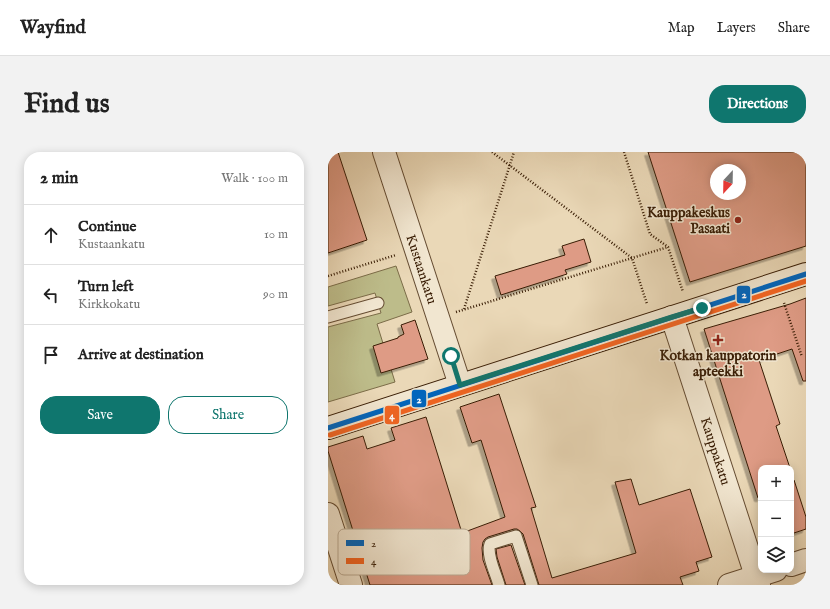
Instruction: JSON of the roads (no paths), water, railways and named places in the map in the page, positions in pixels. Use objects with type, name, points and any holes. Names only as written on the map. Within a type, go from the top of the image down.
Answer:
[{"type":"street","name":"Kustaankatu","points":[[384,152],[460,385]]},
{"type":"street","points":[[328,428],[806,274]]},
{"type":"street","name":"Kauppakatu","points":[[672,317],[764,577]]},
{"type":"street","points":[[328,514],[338,544]]},
{"type":"street","points":[[794,564],[806,560]]},
{"type":"street","points":[[349,575],[352,585]]},
{"type":"street","points":[[729,585],[764,577]]},
{"type":"lane","points":[[328,317],[378,303]]},
{"type":"lane","points":[[499,585],[488,548],[490,544],[516,536],[532,585]]},
{"type":"place","name":"Kauppakeskus Pasaati","points":[[738,220]]},
{"type":"place","name":"Kotkan kauppatorin apteekki","points":[[718,340]]}]
